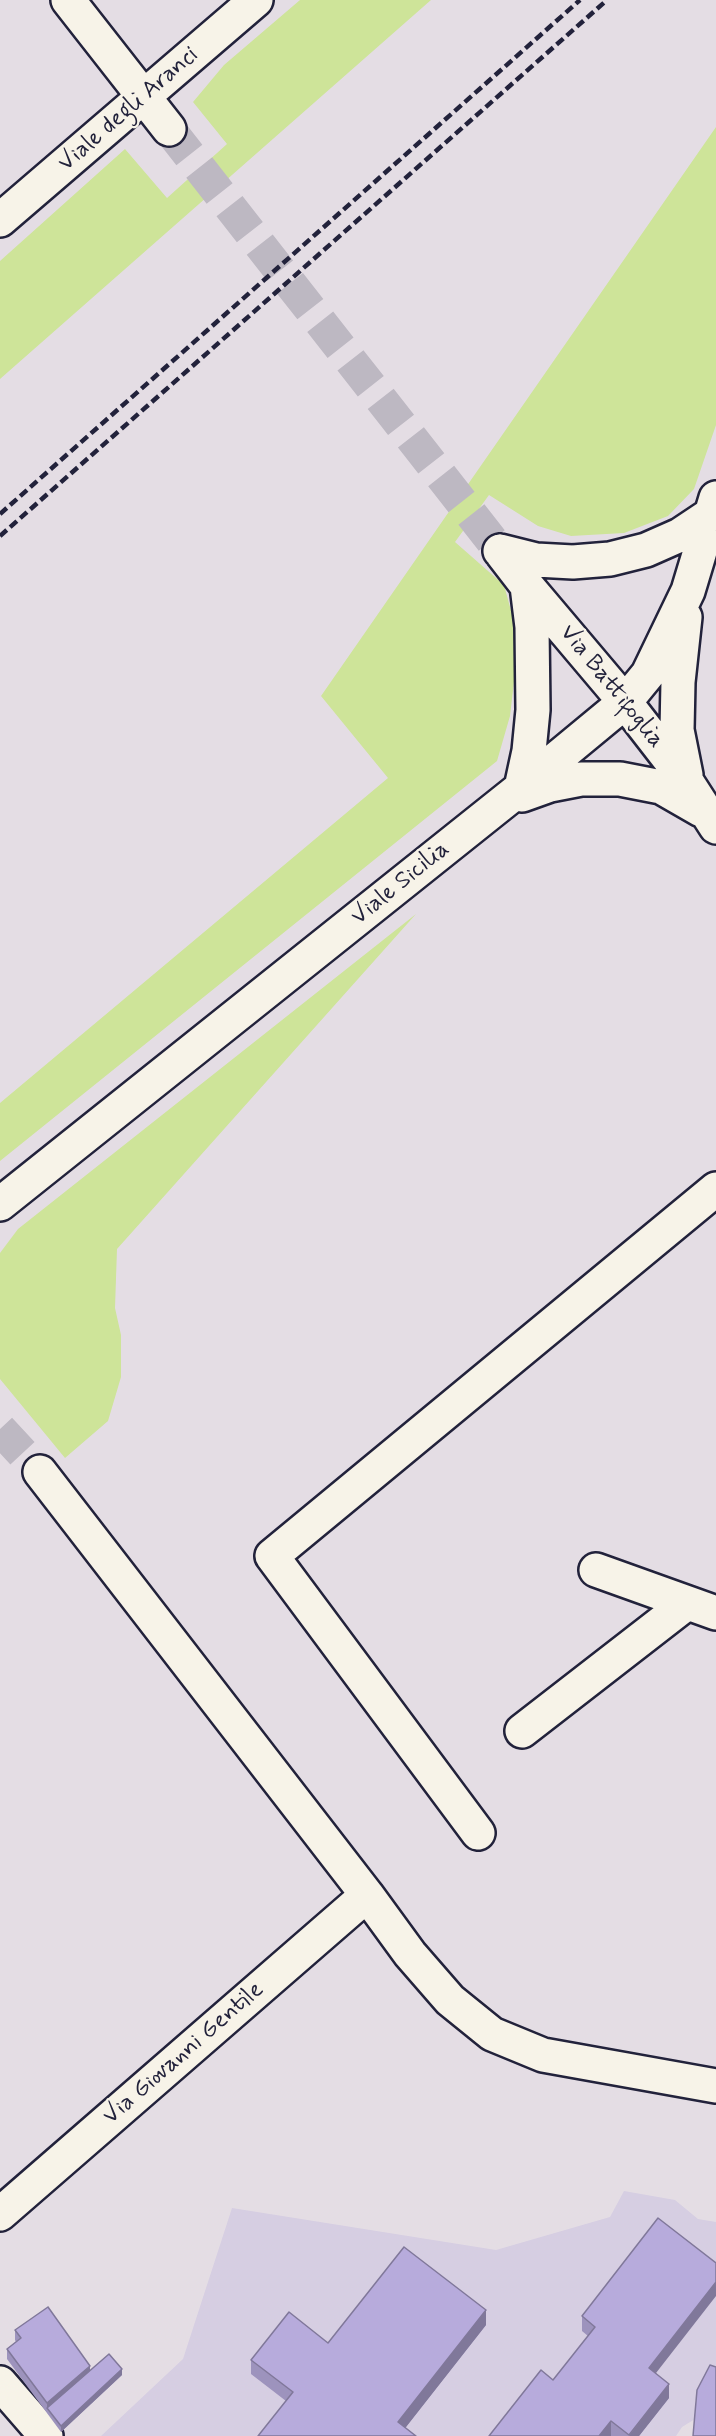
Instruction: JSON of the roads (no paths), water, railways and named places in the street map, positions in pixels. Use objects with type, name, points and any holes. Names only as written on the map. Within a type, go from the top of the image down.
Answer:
[{"type":"street","points":[[68,0],[169,129]]},
{"type":"street","name":"Viale degli Aranci","points":[[0,220],[145,98],[256,0]]},
{"type":"street","name":"Via Battifoglia","points":[[705,543],[671,539],[646,550],[610,559],[564,562],[536,560],[500,551],[625,702],[687,782],[711,820]]},
{"type":"street","points":[[687,782],[677,730],[678,682],[705,543]]},
{"type":"street","name":"Viale Sicilia","points":[[0,1204],[625,702],[648,674],[705,543]]},
{"type":"street","points":[[527,586],[533,648],[533,710],[512,795],[581,779],[620,779],[661,787],[711,820]]},
{"type":"street","points":[[478,1833],[272,1556],[716,1189]]},
{"type":"street","points":[[39,1472],[367,1895],[410,1954],[450,2000],[492,2034],[543,2055],[716,2086]]},
{"type":"street","points":[[596,1570],[701,1608]]},
{"type":"street","points":[[522,1731],[701,1608]]},
{"type":"street","name":"Via Giovanni Gentile","points":[[0,2214],[367,1895]]},
{"type":"street","points":[[0,2383],[46,2436]]},
{"type":"tunnel","points":[[169,129],[500,551]]},
{"type":"tunnel","points":[[0,1429],[40,1472]]},
{"type":"railway","points":[[0,514],[580,0]]},
{"type":"railway","points":[[0,536],[607,0]]}]
